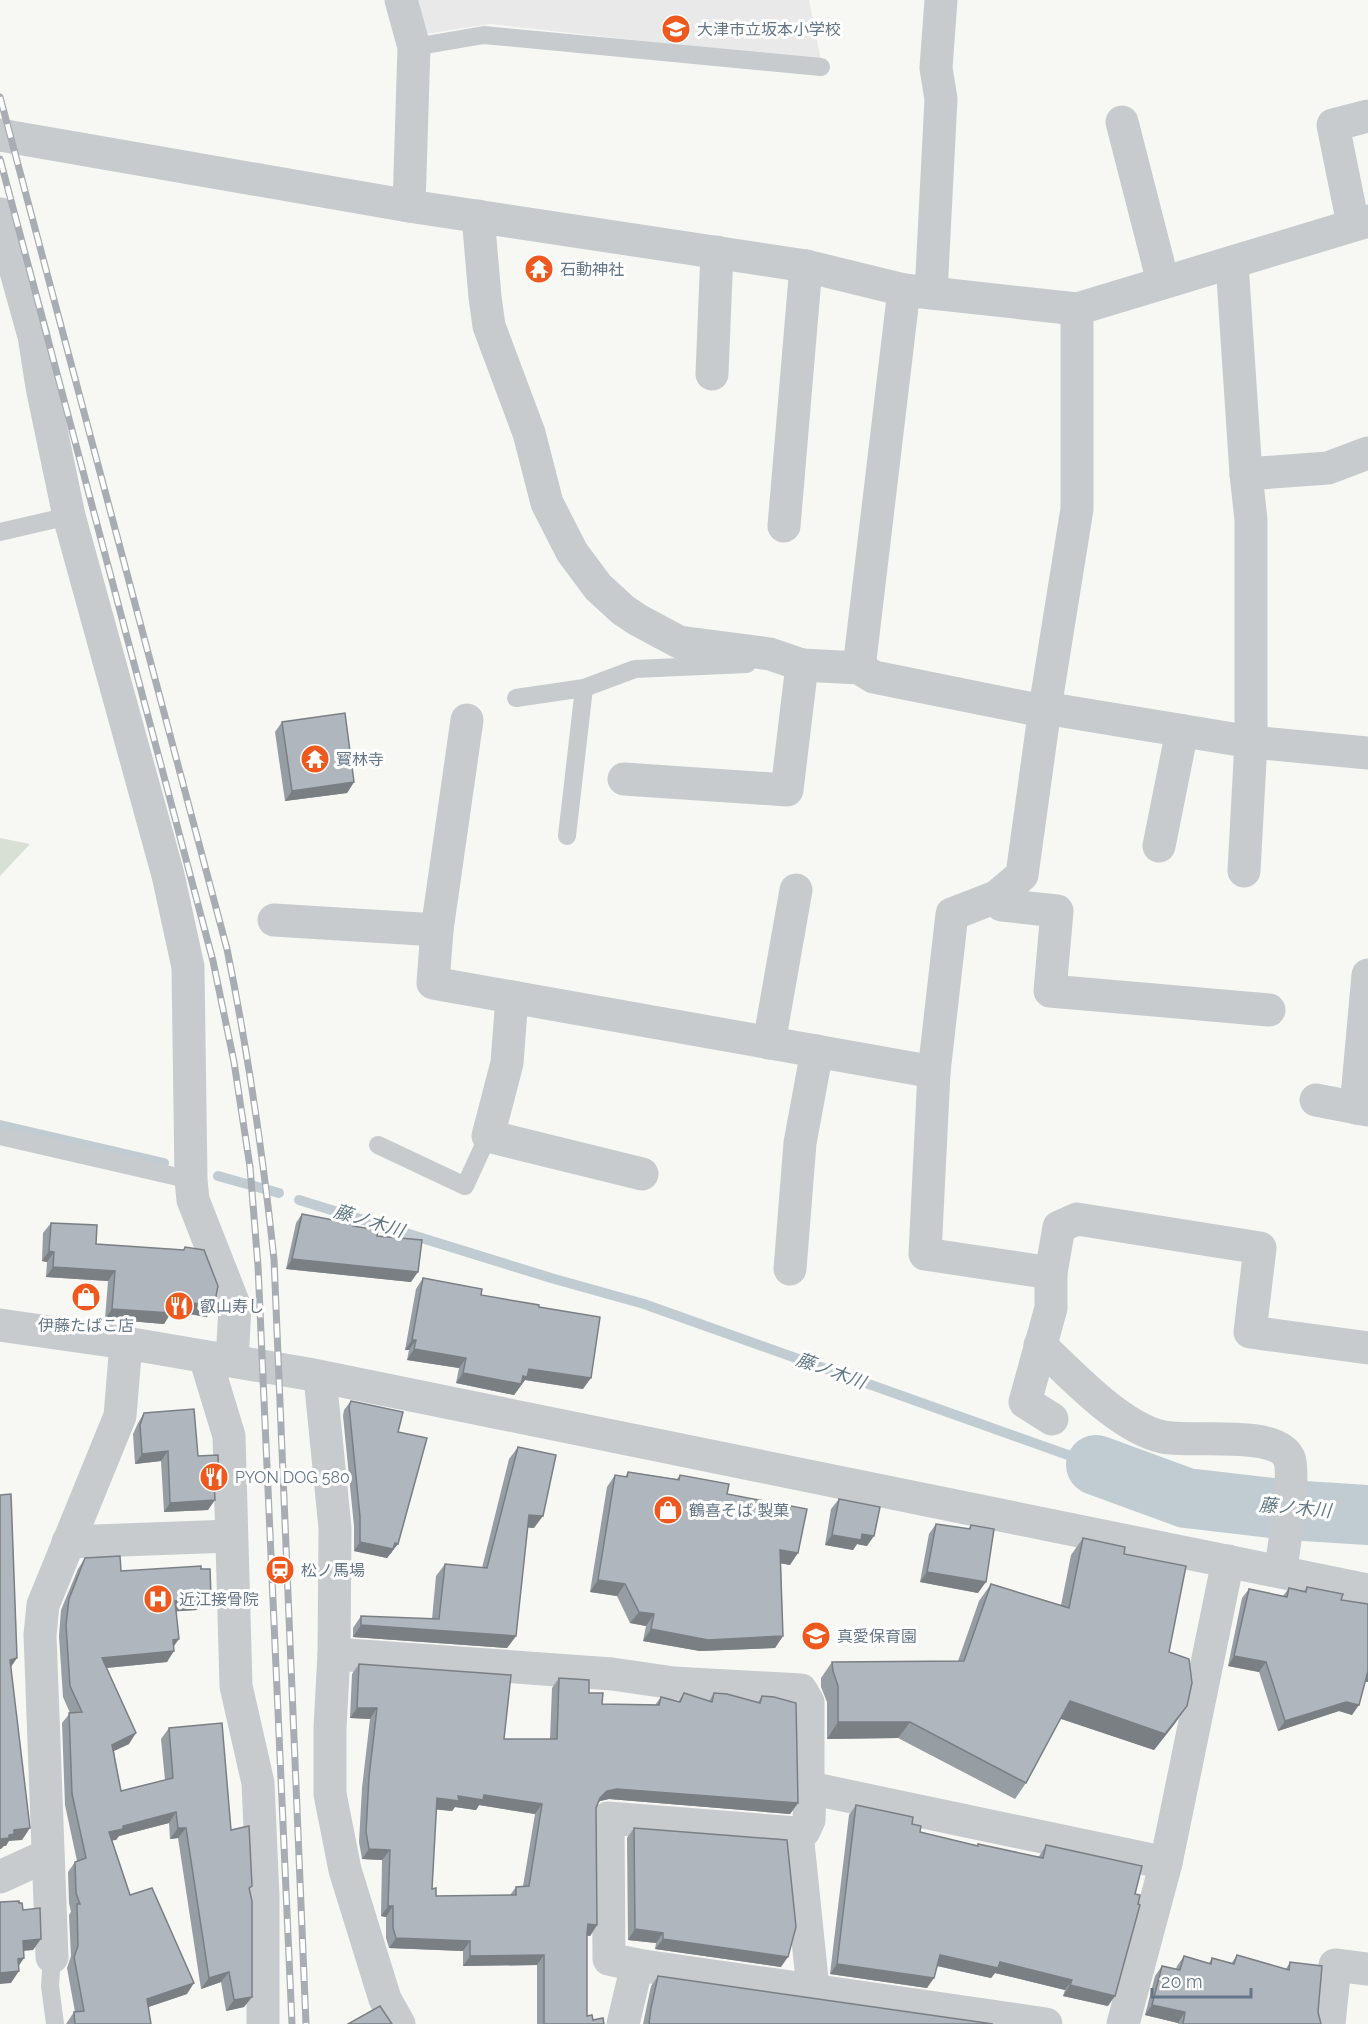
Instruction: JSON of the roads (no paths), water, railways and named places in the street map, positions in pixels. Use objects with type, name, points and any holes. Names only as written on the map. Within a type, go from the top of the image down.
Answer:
[{"type":"street","points":[[401,0],[414,47],[409,206]]},
{"type":"street","points":[[859,668],[917,291],[941,99],[936,68],[941,0]]},
{"type":"street","points":[[0,135],[409,206],[806,266],[917,291],[1077,309],[1361,222],[1333,125],[1368,116]]},
{"type":"street","points":[[1122,122],[1163,282]]},
{"type":"street","points":[[0,214],[33,336],[69,516],[168,875],[188,967],[191,1180],[194,1200],[235,1307],[219,1359],[229,1436],[236,1686],[258,1783],[263,2024]]},
{"type":"street","points":[[478,216],[489,326],[529,433],[547,503],[572,552],[598,588],[623,610],[679,642],[770,654],[796,662],[859,668],[874,677],[1028,708],[1045,708],[1251,742],[1368,753]]},
{"type":"street","points":[[712,374],[717,252]]},
{"type":"street","points":[[1232,263],[1251,520],[1251,742],[1244,871]]},
{"type":"street","points":[[784,526],[806,266]]},
{"type":"street","points":[[1051,1274],[925,1254],[934,1072],[952,914],[996,897],[1022,875],[1045,708],[1077,509],[1077,309]]},
{"type":"street","points":[[1246,474],[1328,468],[1368,453]]},
{"type":"street","points":[[624,778],[787,790],[796,662]]},
{"type":"street","points":[[467,720],[437,930],[433,983],[934,1072]]},
{"type":"street","points":[[1159,846],[1182,731]]},
{"type":"street","points":[[769,1043],[796,890]]},
{"type":"street","points":[[996,897],[1002,905],[1057,911],[1050,991],[1269,1010]]},
{"type":"street","points":[[274,921],[437,930]]},
{"type":"street","points":[[1316,1100],[1362,1109],[1368,975]]},
{"type":"street","points":[[512,997],[507,1063],[488,1136],[642,1174]]},
{"type":"street","points":[[790,1269],[800,1143],[817,1051]]},
{"type":"street","points":[[1052,1419],[1025,1402],[1051,1308],[1051,1274],[1059,1227],[1077,1219],[1260,1248],[1250,1332],[1368,1348]]},
{"type":"street","points":[[0,1325],[126,1343],[320,1377],[1368,1590]]},
{"type":"street","points":[[52,1957],[40,1635],[43,1605],[120,1416],[126,1343]]},
{"type":"street","points":[[1040,1345],[1109,1410],[1146,1431],[1163,1437],[1256,1440],[1279,1445],[1289,1458],[1291,1485],[1281,1571]]},
{"type":"street","points":[[320,1377],[336,1528],[330,1794],[345,1870],[385,1999],[399,2024]]},
{"type":"street","points":[[68,1542],[231,1536]]},
{"type":"street","points":[[1123,2024],[1166,1863],[1228,1561]]},
{"type":"street","points":[[334,1654],[612,1674],[674,1683],[801,1690],[808,1702],[810,1788],[809,1820],[804,1832],[608,1818],[609,1959],[637,1965],[1046,2024]]},
{"type":"street","points":[[810,1788],[1166,1863]]},
{"type":"street","points":[[797,1833],[813,1989]]},
{"type":"street","points":[[0,1877],[48,1855]]},
{"type":"street","points":[[623,2024],[637,1965]]},
{"type":"street","points":[[1329,2024],[1335,1965],[1368,1969]]},
{"type":"lane","points":[[414,47],[484,35],[820,67]]},
{"type":"lane","points":[[0,532],[69,516]]},
{"type":"lane","points":[[516,698],[584,688],[634,669],[796,662]]},
{"type":"lane","points":[[567,836],[584,688]]},
{"type":"lane","points":[[378,1145],[465,1186],[488,1136]]},
{"type":"lane","points":[[0,1137],[191,1180]]},
{"type":"lane","points":[[52,1957],[50,1986],[55,2024]]},
{"type":"waterway","name":"藤ノ木川","points":[[0,1125],[164,1163]]},
{"type":"waterway","name":"藤ノ木川","points":[[218,1176],[279,1193]]},
{"type":"waterway","name":"藤ノ木川","points":[[299,1200],[551,1278],[644,1304],[1096,1465]]},
{"type":"waterway","name":"藤ノ木川","points":[[1096,1465],[1186,1498],[1289,1510],[1368,1515]]},
{"type":"railway","points":[[0,97],[227,949],[248,1065],[274,1259],[306,2024]]},
{"type":"railway","points":[[0,159],[213,961],[234,1062],[250,1167],[258,1266],[292,2024]]},
{"type":"place","name":"大津市立坂本小学校","points":[[676,29]]},
{"type":"place","name":"石動神社","points":[[539,269]]},
{"type":"place","name":"寳林寺","points":[[315,759]]},
{"type":"place","name":"伊藤たばこ店","points":[[86,1297]]},
{"type":"place","name":"叡山寿し","points":[[179,1306]]},
{"type":"place","name":"PYON DOG 580","points":[[214,1477]]},
{"type":"place","name":"鶴喜そば 製菓","points":[[668,1510]]},
{"type":"place","name":"松ノ馬場","points":[[280,1570]]},
{"type":"place","name":"近江接骨院","points":[[158,1599]]},
{"type":"place","name":"真愛保育園","points":[[816,1636]]}]
